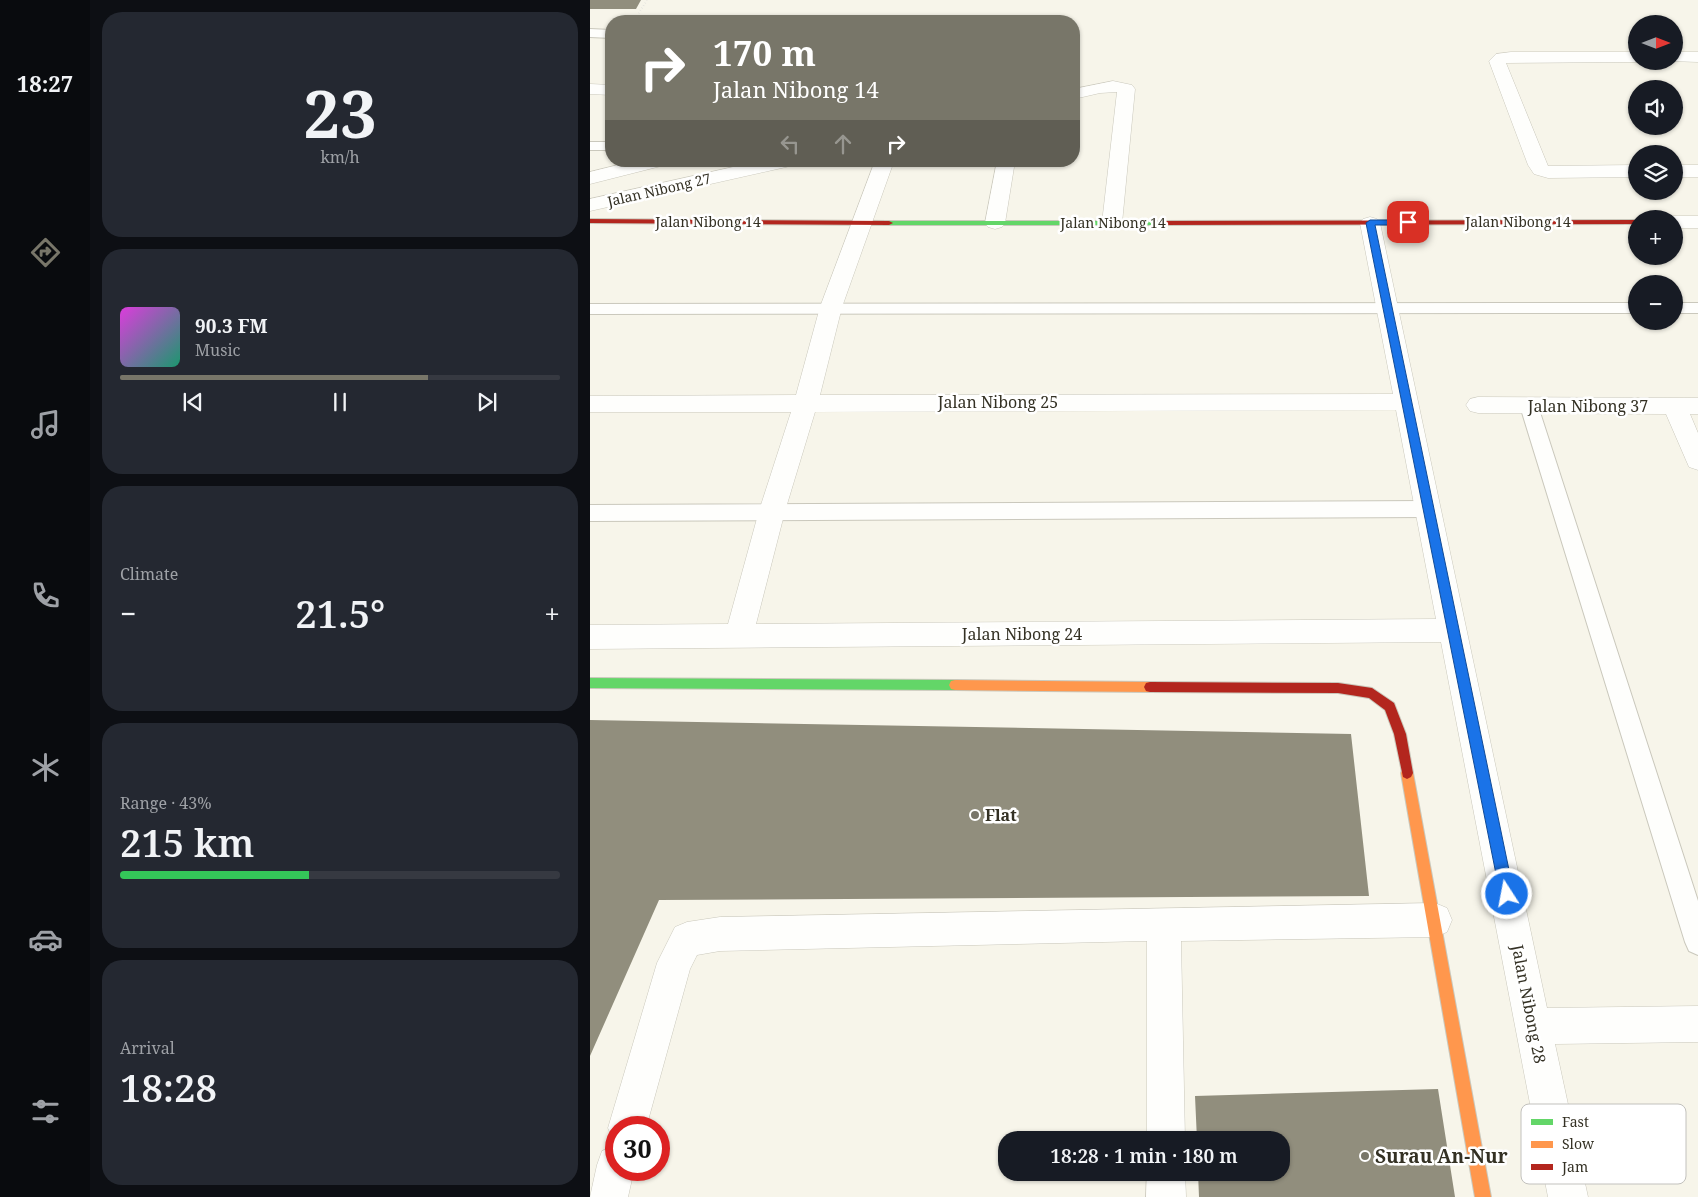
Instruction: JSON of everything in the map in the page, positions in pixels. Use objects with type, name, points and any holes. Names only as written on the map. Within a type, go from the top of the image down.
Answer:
[{"type":"street","points":[[1628,57],[1511,57],[1502,58],[1497,61],[1537,165],[1542,170],[1548,172],[1628,171]]},
{"type":"street","points":[[1683,57],[1698,57]]},
{"type":"street","points":[[1080,93],[1108,86],[1119,86],[1126,89],[1112,223]]},
{"type":"street","points":[[590,89],[605,90]]},
{"type":"street","points":[[590,178],[634,167]]},
{"type":"street","name":"Jalan Nibong 27","points":[[590,205],[759,167]]},
{"type":"street","points":[[739,636],[772,511],[806,402],[831,307],[860,223],[883,167]]},
{"type":"street","points":[[995,223],[1005,167]]},
{"type":"street","points":[[1683,171],[1698,171]]},
{"type":"street","name":"Jalan Nibong 14","points":[[590,221],[860,223],[1628,222]]},
{"type":"street","points":[[1683,222],[1698,222]]},
{"type":"street","name":"Jalan Nibong 28","points":[[1370,223],[1550,1104]]},
{"type":"street","name":"Jalan Nibong 25","points":[[590,404],[1407,402]]},
{"type":"street","name":"Jalan Nibong 37","points":[[1478,405],[1698,406]]},
{"type":"street","points":[[1674,406],[1698,461]]},
{"type":"street","name":"Jalan Nibong 24","points":[[590,637],[1454,630]]},
{"type":"street","points":[[590,684],[1338,688],[1372,693],[1390,707],[1400,734],[1435,920],[1483,1197]]},
{"type":"street","points":[[630,1116],[674,963],[687,939],[720,934],[1435,920]]},
{"type":"street","points":[[1164,924],[1166,1131]]},
{"type":"street","points":[[1534,1026],[1698,1024]]},
{"type":"street","points":[[1166,1181],[1166,1197]]},
{"type":"street","name":"Jalan Nibong 28","points":[[1565,1184],[1568,1197]]},
{"type":"lane","points":[[590,34],[605,34]]},
{"type":"lane","points":[[590,146],[605,146]]},
{"type":"lane","points":[[590,308],[1628,308]]},
{"type":"lane","points":[[1683,308],[1698,308]]},
{"type":"lane","points":[[1529,406],[1698,942]]},
{"type":"lane","points":[[590,513],[1428,509]]},
{"type":"path","points":[[638,15],[647,0]]},
{"type":"building","points":[[590,0],[641,0],[636,9],[590,9]]},
{"type":"building","name":"Flat","points":[[590,720],[1351,734],[1369,896],[659,900],[590,1056]]},
{"type":"building","name":"Surau An-Nur","points":[[1438,1089],[1455,1197],[1199,1197],[1198,1181],[1290,1181],[1290,1131],[1197,1131],[1195,1096]]},
{"type":"traffic: fast","points":[[889,223],[1157,223]]},
{"type":"traffic: fast","points":[[590,683],[955,685]]},
{"type":"traffic: slow","points":[[955,685],[1150,687]]},
{"type":"traffic: slow","points":[[1407,773],[1483,1197]]},
{"type":"traffic: jam","points":[[590,221],[889,223]]},
{"type":"traffic: jam","points":[[1157,223],[1628,222]]},
{"type":"traffic: jam","points":[[1150,687],[1338,688],[1372,693],[1390,707],[1400,734],[1407,773]]},
{"type":"place","name":"Flat","points":[[975,815]]},
{"type":"place","name":"Surau An-Nur","points":[[1365,1156]]},
{"type":"route","points":[[1408,222],[1370,223],[1507,894]]}]
